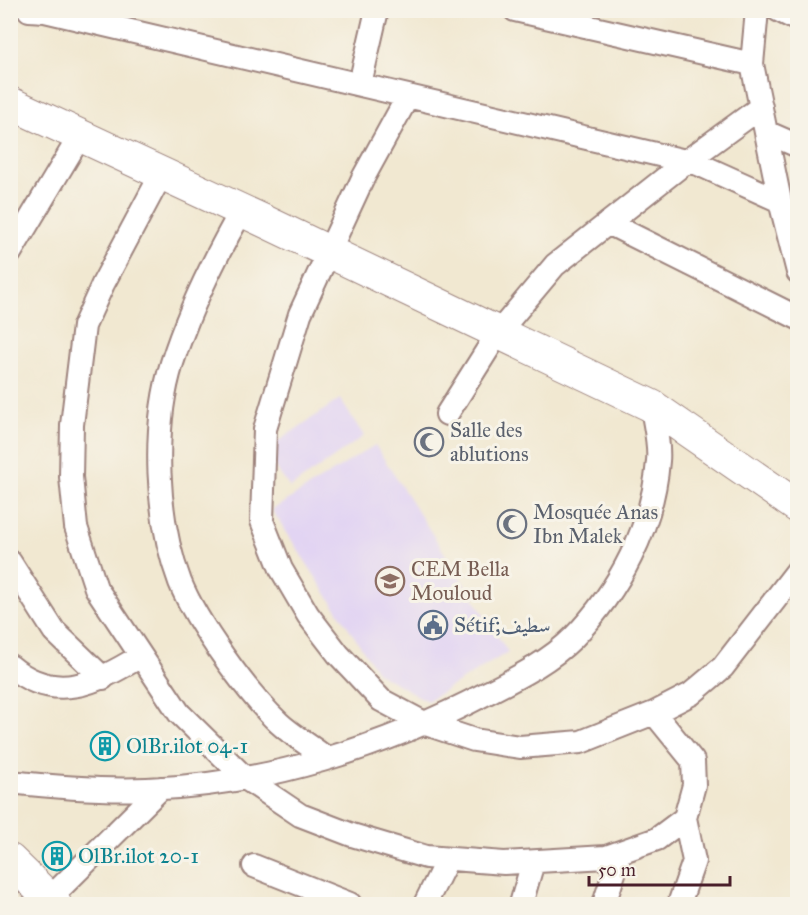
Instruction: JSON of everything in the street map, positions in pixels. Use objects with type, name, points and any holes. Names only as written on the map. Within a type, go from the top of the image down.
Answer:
[{"type":"main road","points":[[10,104],[242,210],[652,406],[798,507]]},
{"type":"main road","points":[[14,871],[52,902]]},
{"type":"street","points":[[29,10],[45,11],[687,161],[780,201]]},
{"type":"street","points":[[360,84],[377,10]]},
{"type":"street","points":[[515,10],[576,16],[752,64]]},
{"type":"street","points":[[757,10],[752,64],[780,201],[792,232],[798,272]]},
{"type":"street","points":[[778,10],[798,20]]},
{"type":"street","points":[[408,96],[363,178],[300,314],[265,429],[262,521],[281,569],[308,615],[338,654],[381,700],[426,724],[474,740],[520,747],[581,742],[654,714],[691,694],[723,667],[798,570]]},
{"type":"street","points":[[447,414],[498,333],[555,265],[687,161],[761,107]]},
{"type":"street","points":[[766,132],[798,146]]},
{"type":"street","points":[[10,253],[80,136]]},
{"type":"street","points":[[162,173],[103,284],[84,326],[72,425],[71,477],[76,527],[96,588],[139,657],[179,713],[245,778],[300,815],[352,836],[426,857],[447,860],[533,862],[606,857],[657,839],[685,818]]},
{"type":"street","points":[[242,210],[194,303],[171,365],[158,465],[164,525],[180,582],[238,676],[279,723],[326,758]]},
{"type":"street","points":[[608,223],[798,318]]},
{"type":"street","points":[[10,782],[53,786],[161,788],[245,778],[364,748],[426,724],[531,670],[572,638],[609,593],[639,543],[658,459],[652,406]]},
{"type":"street","points":[[10,562],[54,631],[103,678]]},
{"type":"street","points":[[10,666],[24,678],[63,689],[103,678],[139,657]]},
{"type":"street","points":[[654,714],[693,760],[694,785],[685,818],[693,861],[679,904]]},
{"type":"street","points":[[52,902],[161,788]]},
{"type":"street","points":[[604,904],[621,852]]},
{"type":"street","points":[[425,904],[447,860]]},
{"type":"street","points":[[521,904],[533,862]]},
{"type":"street","points":[[254,866],[350,904]]},
{"type":"shaded area","points":[[340,399],[364,436],[290,488],[264,451]]},
{"type":"shaded area","name":"CEM Bella Mouloud","points":[[375,445],[508,652],[427,701],[378,673],[272,510]]},
{"type":"place","name":"Salle des ablutions","points":[[429,442]]},
{"type":"place","name":"Mosquée Anas Ibn Malek","points":[[512,524]]},
{"type":"place","name":"CEM Bella Mouloud","points":[[390,581]]},
{"type":"place","name":"Sétif;سطيف","points":[[433,625]]},
{"type":"place","name":"OlBr.ilot 04-1","points":[[105,746]]},
{"type":"place","name":"OlBr.ilot 20-1","points":[[57,856]]}]
